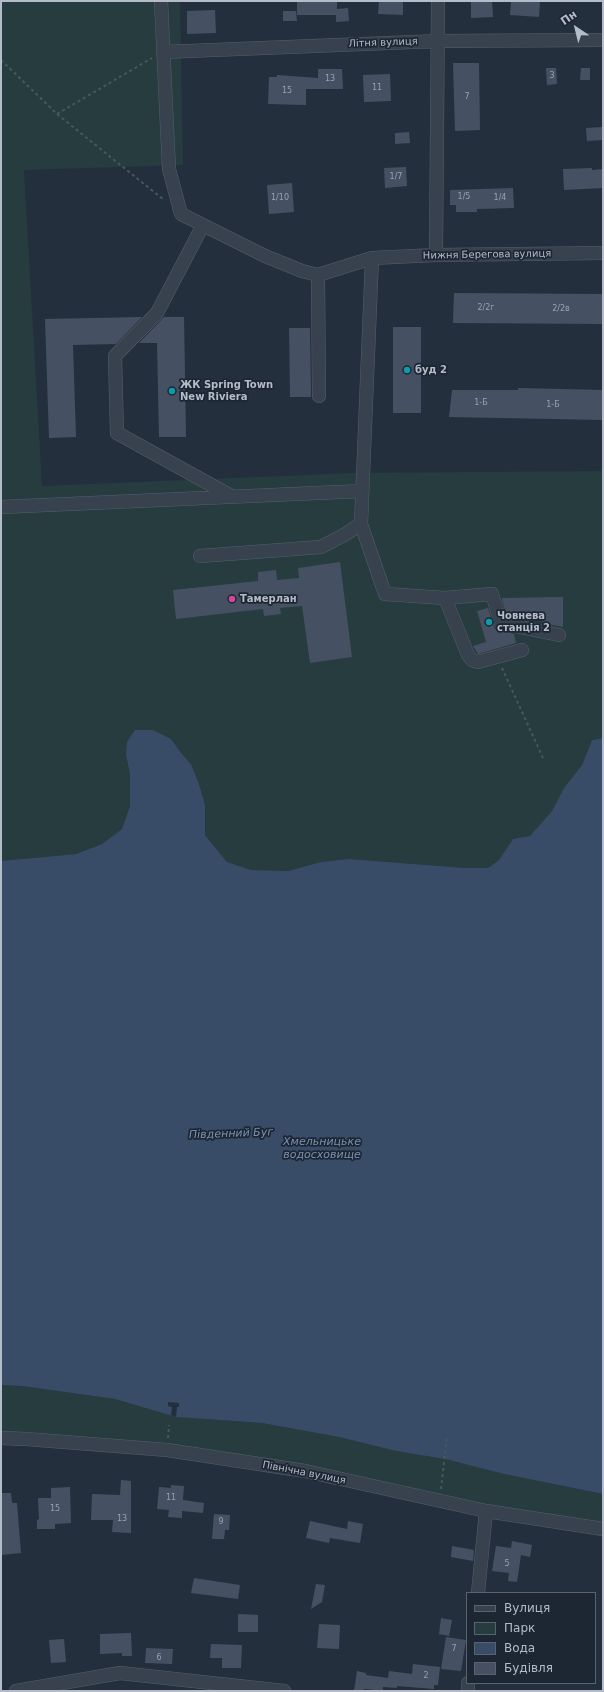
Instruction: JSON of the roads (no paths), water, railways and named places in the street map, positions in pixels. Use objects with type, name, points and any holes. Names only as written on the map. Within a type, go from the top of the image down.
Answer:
[{"type":"street","points":[[161,1],[169,169],[181,214],[266,256],[302,271],[318,275],[319,396]]},
{"type":"street","points":[[436,255],[438,1]]},
{"type":"street","name":"Літня вулиця","points":[[163,52],[438,40],[603,40]]},
{"type":"street","points":[[203,225],[157,313],[116,356],[117,433],[233,497]]},
{"type":"street","name":"Нижня Берегова вулиця","points":[[318,275],[372,258],[436,255],[603,253]]},
{"type":"street","points":[[372,258],[361,524],[385,594],[445,598],[492,594],[502,623],[559,635]]},
{"type":"street","points":[[1,507],[362,491]]},
{"type":"street","points":[[200,556],[321,547],[361,524]]},
{"type":"street","points":[[445,598],[468,655],[472,660],[478,662],[522,650]]},
{"type":"street","name":"Північна вулиця","points":[[1,1438],[167,1450],[306,1471],[486,1512],[603,1529]]},
{"type":"street","points":[[478,1592],[486,1512]]},
{"type":"street","points":[[16,1691],[120,1673],[284,1691]]},
{"type":"water","name":"Хмельницьке водосховище","points":[[135,730],[153,730],[171,739],[191,764],[205,805],[205,835],[227,862],[251,870],[288,871],[321,862],[349,859],[465,868],[488,868],[499,860],[513,839],[530,836],[552,811],[564,788],[582,765],[592,740],[603,738],[603,1494],[504,1474],[445,1459],[396,1451],[339,1437],[262,1423],[176,1417],[115,1399],[22,1386],[1,1385],[1,861],[76,854],[102,844],[122,829],[130,806],[130,774],[126,755],[127,742]]},
{"type":"place","name":"буд 2","points":[[407,370]]},
{"type":"place","name":"ЖК Spring Town New Riviera","points":[[172,391]]},
{"type":"place","name":"Тамерлан","points":[[232,599]]},
{"type":"place","name":"Човнева станція 2","points":[[489,622]]},
{"type":"water label","name":"Південний Буг","points":[[231,1134]]}]
